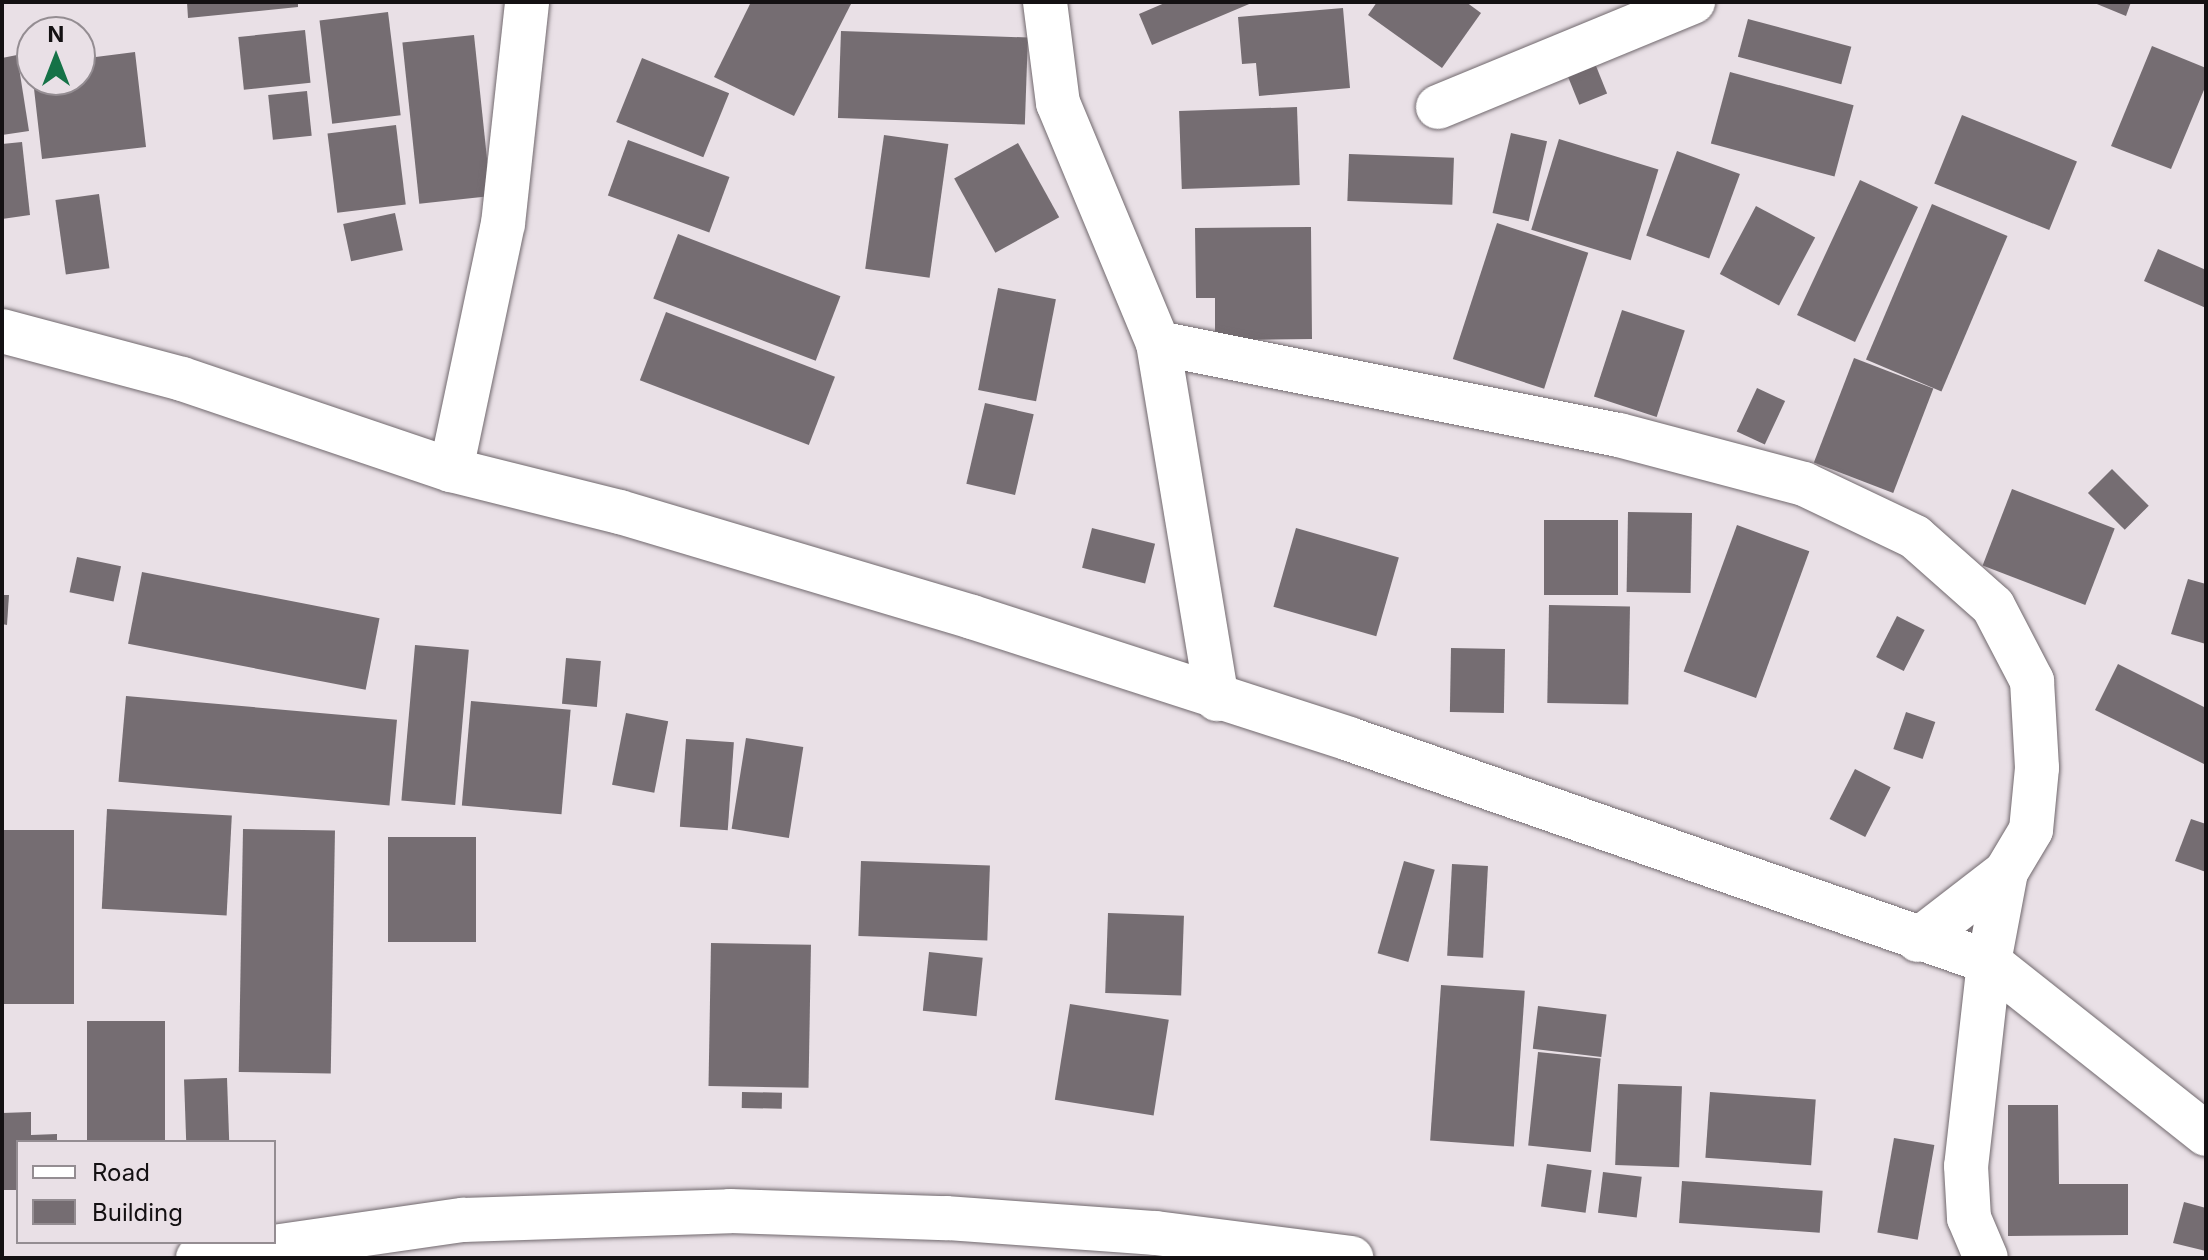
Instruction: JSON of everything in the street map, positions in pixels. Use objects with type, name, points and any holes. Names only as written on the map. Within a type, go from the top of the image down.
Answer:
[{"type":"street","points":[[451,470],[503,224],[527,2]]},
{"type":"street","points":[[1045,2],[1058,103],[1158,343],[1217,699]]},
{"type":"street","points":[[1438,107],[1693,2]]},
{"type":"street","points":[[2,331],[182,379],[451,470],[620,512],[926,603],[1349,739],[1568,820],[1640,839],[1918,940],[1989,962],[2206,1134]]},
{"type":"street","points":[[1158,343],[1619,435],[1804,484],[1915,537],[1993,606],[2032,681],[2037,768],[2031,830],[2006,872],[1989,962],[1966,1166],[1969,1218],[1986,1258]]},
{"type":"street","points":[[1918,940],[2006,872]]},
{"type":"street","points":[[198,1258],[463,1220],[730,1211],[946,1218],[1141,1231],[1351,1258]]},
{"type":"building","points":[[187,2],[298,2],[298,7],[188,18]]},
{"type":"building","points":[[751,2],[852,2],[794,116],[714,77]]},
{"type":"building","points":[[1167,2],[1254,2],[1152,45],[1139,14]]},
{"type":"building","points":[[1377,2],[1466,2],[1481,13],[1442,68],[1368,15]]},
{"type":"building","points":[[2092,2],[2131,2],[2126,16]]},
{"type":"building","points":[[1343,8],[1350,88],[1259,96],[1256,63],[1242,64],[1238,17]]},
{"type":"building","points":[[388,12],[401,115],[332,124],[320,20]]},
{"type":"building","points":[[1748,19],[1851,47],[1841,84],[1738,57]]},
{"type":"building","points":[[305,30],[311,83],[244,90],[238,37]]},
{"type":"building","points":[[841,31],[1028,38],[1025,124],[838,118]]},
{"type":"building","points":[[474,35],[491,196],[419,204],[402,43]]},
{"type":"building","points":[[2152,46],[2206,68],[2206,85],[2171,169],[2111,146]]},
{"type":"building","points":[[135,52],[146,147],[42,159],[35,96],[96,96],[96,57]]},
{"type":"building","points":[[16,55],[16,96],[23,96],[29,131],[2,135],[2,58]]},
{"type":"building","points":[[642,58],[729,93],[703,157],[616,122]]},
{"type":"building","points":[[1594,61],[1607,93],[1579,105],[1566,72]]},
{"type":"building","points":[[1730,72],[1854,105],[1834,177],[1711,143]]},
{"type":"building","points":[[307,91],[312,136],[273,140],[268,95]]},
{"type":"building","points":[[1297,107],[1300,185],[1182,189],[1179,111]]},
{"type":"building","points":[[1962,115],[2077,161],[2049,230],[1934,184]]},
{"type":"building","points":[[396,125],[406,204],[337,213],[328,133]]},
{"type":"building","points":[[1511,133],[1547,141],[1529,221],[1493,213]]},
{"type":"building","points":[[884,135],[948,144],[930,278],[865,269]]},
{"type":"building","points":[[1559,139],[1658,169],[1631,260],[1531,230]]},
{"type":"building","points":[[628,140],[729,177],[709,232],[608,195]]},
{"type":"building","points":[[22,142],[30,215],[2,219],[2,144]]},
{"type":"building","points":[[1018,143],[1059,217],[995,253],[954,178]]},
{"type":"building","points":[[1677,151],[1740,174],[1709,258],[1646,236]]},
{"type":"building","points":[[1349,154],[1454,158],[1452,205],[1347,201]]},
{"type":"building","points":[[1860,180],[1918,207],[1855,342],[1797,315]]},
{"type":"building","points":[[99,194],[109,268],[66,274],[55,200]]},
{"type":"building","points":[[1932,204],[2007,236],[1941,392],[1866,360]]},
{"type":"building","points":[[1756,206],[1815,237],[1779,305],[1720,274]]},
{"type":"building","points":[[395,213],[403,250],[351,261],[343,224]]},
{"type":"building","points":[[1497,223],[1588,253],[1544,389],[1453,359]]},
{"type":"building","points":[[1311,227],[1312,339],[1215,340],[1215,298],[1196,298],[1195,228]]},
{"type":"building","points":[[678,234],[840,296],[816,361],[653,298]]},
{"type":"building","points":[[2158,249],[2206,270],[2206,308],[2144,281]]},
{"type":"building","points":[[998,288],[1056,299],[1036,401],[978,390]]},
{"type":"building","points":[[1622,310],[1685,330],[1657,417],[1594,397]]},
{"type":"building","points":[[666,312],[835,377],[809,445],[640,380]]},
{"type":"building","points":[[1854,358],[1933,388],[1893,493],[1814,463]]},
{"type":"building","points":[[1757,388],[1785,401],[1765,445],[1737,432]]},
{"type":"building","points":[[985,403],[1034,414],[1015,495],[966,484]]},
{"type":"building","points":[[2112,469],[2149,506],[2125,530],[2088,493]]},
{"type":"building","points":[[2012,489],[2115,528],[2085,605],[1983,566]]},
{"type":"building","points":[[1628,512],[1692,513],[1691,593],[1627,592]]},
{"type":"building","points":[[1544,520],[1618,520],[1618,595],[1544,595]]},
{"type":"building","points":[[1737,525],[1809,551],[1756,698],[1684,672]]},
{"type":"building","points":[[1092,528],[1155,544],[1145,584],[1082,568]]},
{"type":"building","points":[[1296,528],[1399,557],[1376,636],[1273,607]]},
{"type":"building","points":[[77,557],[121,566],[114,602],[70,592]]},
{"type":"building","points":[[142,572],[380,618],[366,690],[128,644]]},
{"type":"building","points":[[2188,579],[2206,584],[2206,644],[2171,634]]},
{"type":"building","points":[[2,595],[9,595],[7,625],[2,624]]},
{"type":"building","points":[[1549,605],[1630,606],[1628,704],[1547,703]]},
{"type":"building","points":[[1897,616],[1925,630],[1904,671],[1876,657]]},
{"type":"building","points":[[415,645],[469,650],[455,805],[401,800]]},
{"type":"building","points":[[1451,648],[1505,649],[1504,713],[1450,712]]},
{"type":"building","points":[[566,658],[601,661],[597,707],[562,704]]},
{"type":"building","points":[[2118,664],[2206,708],[2206,765],[2095,710]]},
{"type":"building","points":[[126,696],[397,720],[389,805],[119,782]]},
{"type":"building","points":[[471,701],[571,710],[561,814],[462,806]]},
{"type":"building","points":[[1906,712],[1935,722],[1923,759],[1893,749]]},
{"type":"building","points":[[626,713],[668,721],[654,793],[612,785]]},
{"type":"building","points":[[746,738],[803,747],[789,838],[732,829]]},
{"type":"building","points":[[686,739],[734,742],[728,830],[680,827]]},
{"type":"building","points":[[1855,769],[1891,787],[1865,837],[1830,819]]},
{"type":"building","points":[[107,809],[232,816],[227,915],[102,909]]},
{"type":"building","points":[[2191,819],[2206,824],[2206,872],[2175,861]]},
{"type":"building","points":[[243,829],[335,831],[331,1074],[239,1072]]},
{"type":"building","points":[[2,830],[74,830],[74,1004],[2,1004]]},
{"type":"building","points":[[388,837],[476,837],[476,942],[388,942]]},
{"type":"building","points":[[861,861],[990,866],[987,940],[858,936]]},
{"type":"building","points":[[1404,861],[1435,870],[1408,962],[1378,953]]},
{"type":"building","points":[[1452,864],[1488,866],[1483,958],[1447,956]]},
{"type":"building","points":[[1108,913],[1184,916],[1181,996],[1105,993]]},
{"type":"building","points":[[711,943],[811,945],[808,1088],[709,1086]]},
{"type":"building","points":[[929,952],[983,958],[977,1016],[923,1011]]},
{"type":"building","points":[[1441,985],[1525,991],[1514,1146],[1430,1141]]},
{"type":"building","points":[[1070,1004],[1169,1020],[1154,1115],[1055,1100]]},
{"type":"building","points":[[1538,1006],[1606,1014],[1601,1057],[1533,1049]]},
{"type":"building","points":[[87,1021],[165,1021],[165,1140],[87,1140]]},
{"type":"building","points":[[1538,1052],[1601,1059],[1591,1152],[1528,1145]]},
{"type":"building","points":[[227,1078],[229,1140],[186,1140],[184,1080]]},
{"type":"building","points":[[1618,1084],[1682,1086],[1679,1167],[1615,1165]]},
{"type":"building","points":[[742,1092],[782,1093],[782,1109],[742,1108]]},
{"type":"building","points":[[1710,1092],[1816,1099],[1811,1165],[1705,1158]]},
{"type":"building","points":[[2008,1105],[2058,1105],[2059,1184],[2128,1184],[2128,1235],[2008,1236]]},
{"type":"building","points":[[31,1112],[31,1135],[57,1134],[57,1140],[16,1140],[16,1190],[2,1190],[2,1113]]},
{"type":"building","points":[[1894,1138],[1934,1145],[1918,1240],[1877,1233]]},
{"type":"building","points":[[1547,1164],[1592,1170],[1586,1213],[1541,1207]]},
{"type":"building","points":[[1603,1172],[1642,1177],[1637,1217],[1598,1213]]},
{"type":"building","points":[[1682,1181],[1823,1191],[1820,1233],[1679,1223]]},
{"type":"building","points":[[2184,1202],[2206,1208],[2206,1251],[2173,1243]]}]
